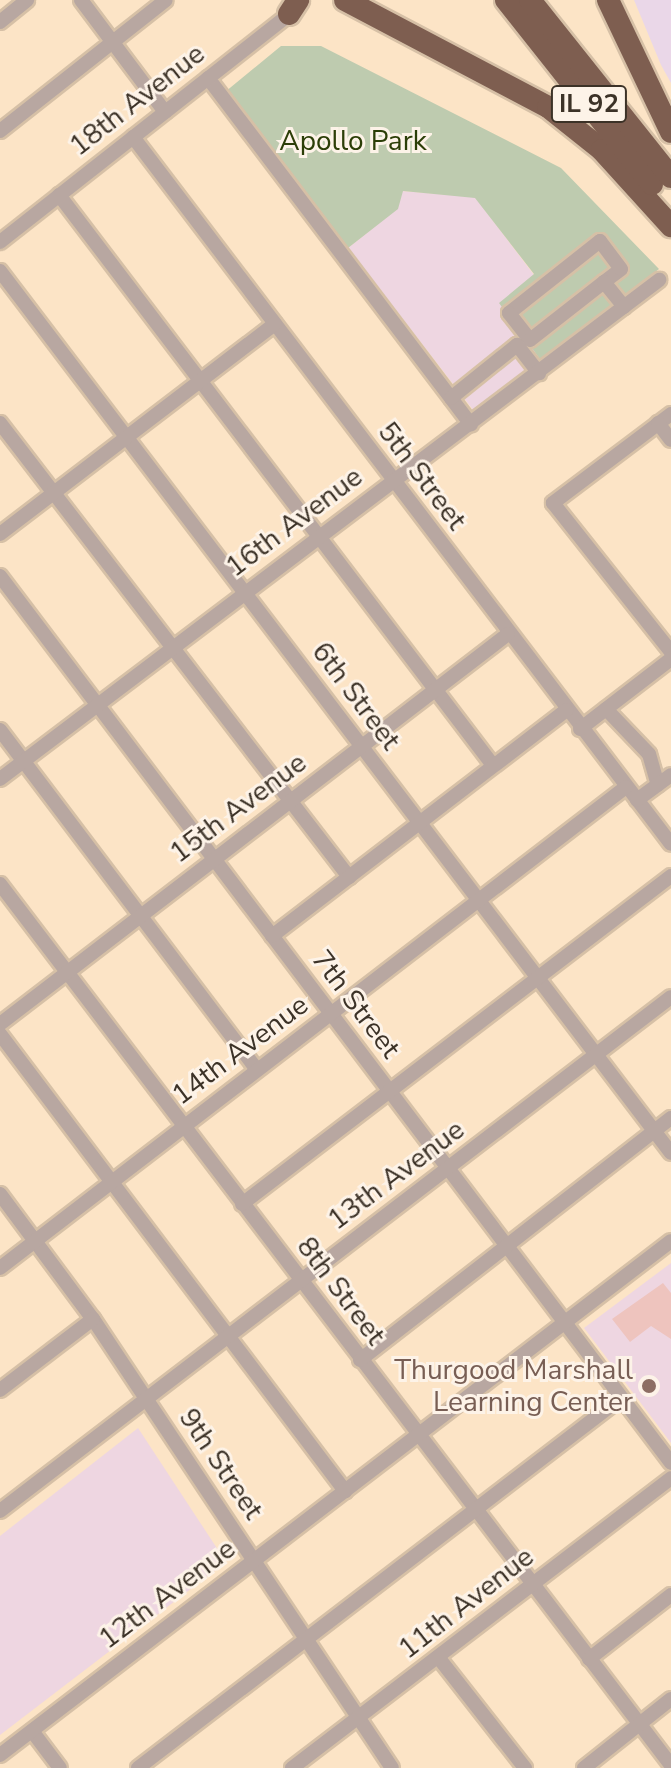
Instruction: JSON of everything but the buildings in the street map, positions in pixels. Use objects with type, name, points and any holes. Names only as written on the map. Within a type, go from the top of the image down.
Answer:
[{"type":"highway","points":[[345,0],[548,107],[602,150],[671,226]]},
{"type":"highway","name":"IL 92","points":[[506,0],[671,208]]},
{"type":"highway","name":"IL 92","points":[[530,0],[671,177]]},
{"type":"highway","points":[[608,0],[671,132]]},
{"type":"street","points":[[0,22],[27,0]]},
{"type":"street","points":[[81,0],[165,112]]},
{"type":"street","points":[[0,131],[166,0]]},
{"type":"street","name":"18th Avenue","points":[[0,242],[298,5]]},
{"type":"street","points":[[208,78],[471,425]]},
{"type":"street","name":"5th Street","points":[[133,137],[580,729],[671,844]]},
{"type":"street","points":[[59,195],[320,534],[492,764]]},
{"type":"street","points":[[600,241],[621,269],[604,282],[530,340],[509,313],[600,241]]},
{"type":"street","name":"6th Street","points":[[0,271],[671,1153]]},
{"type":"street","name":"16th Avenue","points":[[0,779],[659,280]]},
{"type":"street","points":[[604,282],[624,307]]},
{"type":"street","points":[[0,534],[275,324]]},
{"type":"street","points":[[451,398],[517,345],[539,373]]},
{"type":"street","points":[[671,414],[553,503],[671,652]]},
{"type":"street","points":[[0,423],[287,803],[349,877]]},
{"type":"street","points":[[658,423],[671,440]]},
{"type":"street","name":"7th Street","points":[[0,576],[671,1463]]},
{"type":"street","name":"15th Avenue","points":[[0,1024],[508,634]]},
{"type":"street","points":[[580,729],[671,659]]},
{"type":"street","points":[[606,709],[649,754],[658,785]]},
{"type":"street","points":[[272,936],[566,710]]},
{"type":"street","points":[[0,730],[257,1070]]},
{"type":"street","points":[[637,800],[671,775]]},
{"type":"street","name":"14th Avenue","points":[[0,1268],[626,787]]},
{"type":"street","points":[[242,1204],[671,876]]},
{"type":"street","name":"8th Street","points":[[0,884],[530,1586],[671,1765]]},
{"type":"street","name":"13th Avenue","points":[[0,1511],[671,997]]},
{"type":"street","points":[[0,1034],[345,1491]]},
{"type":"street","points":[[360,1360],[505,1244],[671,1118]]},
{"type":"street","name":"9th Street","points":[[0,1194],[93,1319],[392,1768]]},
{"type":"street","name":"12th Avenue","points":[[0,1755],[671,1241]]},
{"type":"street","points":[[0,1390],[93,1319]]},
{"type":"street","points":[[138,1768],[621,1398]]},
{"type":"street","name":"11th Avenue","points":[[292,1768],[671,1478]]},
{"type":"street","points":[[589,1659],[671,1595]]},
{"type":"street","points":[[438,1657],[525,1768]]},
{"type":"street","points":[[584,1768],[671,1699]]},
{"type":"street","points":[[32,1731],[60,1768]]},
{"type":"shaded area","points":[[634,0],[671,0],[671,83],[661,65]]},
{"type":"shaded area","points":[[402,191],[475,197],[534,275],[542,362],[477,415],[348,248],[397,209]]},
{"type":"shaded area","name":"Thurgood Marshall Learning Center","points":[[671,1263],[671,1443],[584,1328]]},
{"type":"shaded area","points":[[138,1428],[226,1562],[0,1735],[0,1536]]},
{"type":"green space","name":"Apollo Park","points":[[281,46],[321,46],[561,168],[659,269],[542,362],[499,303],[534,274],[475,198],[403,191],[398,209],[348,248],[225,92]]},
{"type":"place","name":"Thurgood Marshall Learning Center","points":[[649,1386]]}]
